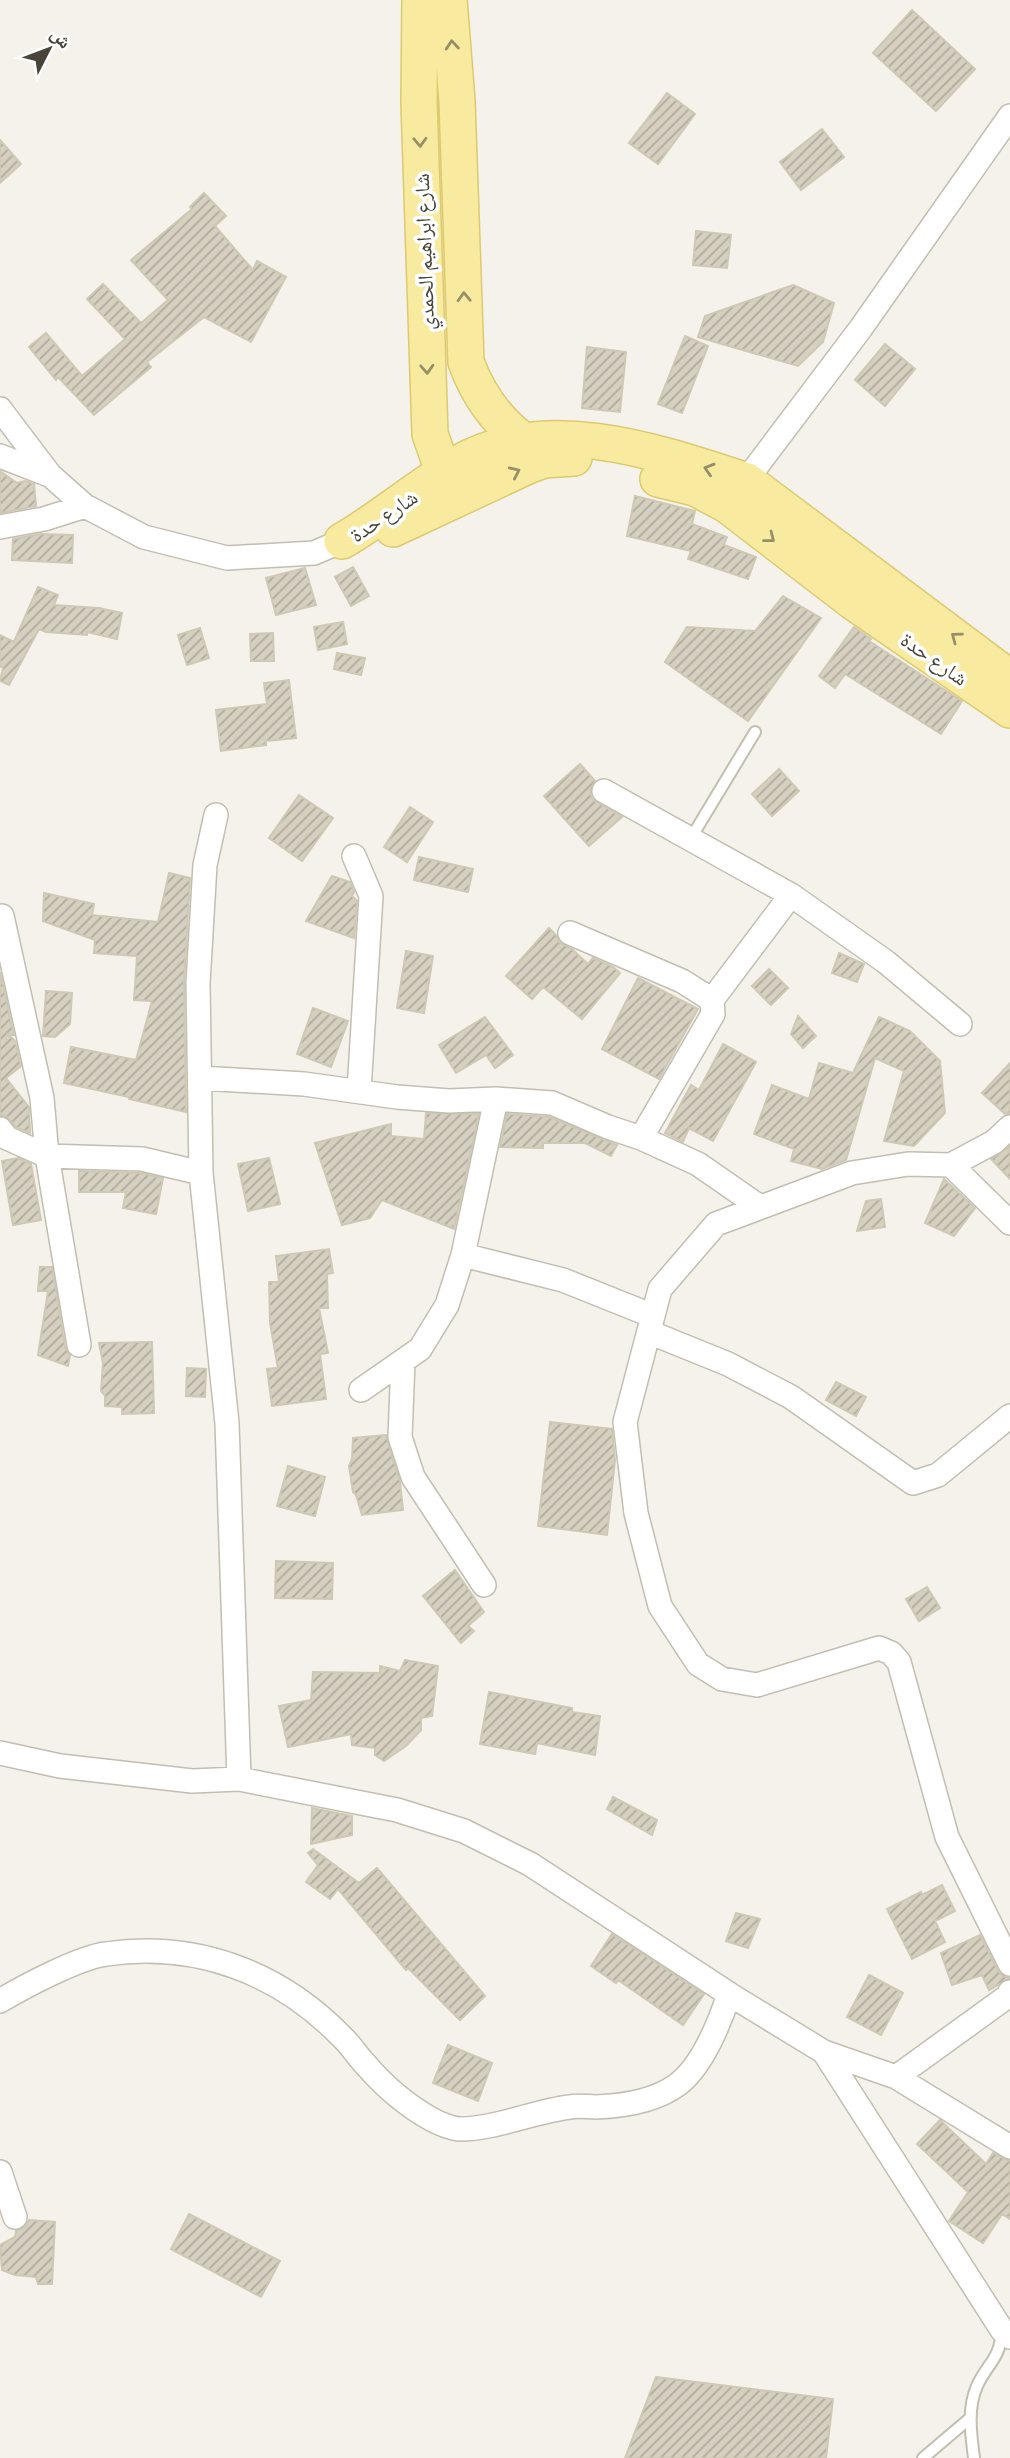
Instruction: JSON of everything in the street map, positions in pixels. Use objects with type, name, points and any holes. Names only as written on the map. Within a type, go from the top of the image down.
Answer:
[{"type":"main road","name":"شارع ابراهيم الحمدي","points":[[420,0],[419,102],[430,434],[448,487]]},
{"type":"main road","name":"شارع ابراهيم الحمدي","points":[[449,0],[457,101],[466,362],[476,387],[491,411],[524,442]]},
{"type":"main road","points":[[419,102],[457,101]]},
{"type":"main road","points":[[385,513],[412,480],[421,464],[430,434]]},
{"type":"main road","name":"شارع حدة","points":[[342,541],[381,533],[448,487],[459,463],[483,452],[524,442],[556,439],[625,447],[700,466],[1010,678]]},
{"type":"main road","name":"شارع حدة","points":[[342,541],[385,513],[448,487],[544,460],[587,459],[695,488],[737,493],[852,601],[1010,710]]},
{"type":"street","points":[[737,493],[861,328],[1010,116]]},
{"type":"street","points":[[0,409],[50,475],[85,506],[144,537],[227,558],[314,552],[342,541]]},
{"type":"street","points":[[0,456],[50,475]]},
{"type":"street","points":[[0,527],[44,519],[85,506]]},
{"type":"street","points":[[604,791],[791,895],[886,962],[960,1024]]},
{"type":"street","points":[[216,815],[205,865],[198,983],[201,1173],[227,1423],[239,1779]]},
{"type":"street","points":[[354,856],[371,896],[359,1091]]},
{"type":"street","points":[[642,1138],[713,1014],[712,1000],[791,895]]},
{"type":"street","points":[[2,916],[42,1098],[47,1156],[79,1345]]},
{"type":"street","points":[[570,933],[682,981],[712,1000]]},
{"type":"street","points":[[201,1078],[304,1084],[449,1101],[496,1099],[552,1103],[642,1138],[698,1164],[760,1207]]},
{"type":"street","points":[[361,1390],[420,1349],[447,1306],[463,1255],[496,1099]]},
{"type":"street","points":[[1010,1127],[994,1142],[951,1165],[908,1164],[852,1173],[716,1224],[660,1289],[625,1422],[636,1513],[660,1606],[698,1664],[722,1679],[757,1685],[879,1648],[891,1653],[899,1662],[947,1837],[1010,1964]]},
{"type":"street","points":[[0,1129],[7,1138],[47,1156],[142,1159],[201,1173]]},
{"type":"street","points":[[951,1165],[1010,1223]]},
{"type":"street","points":[[463,1255],[563,1280],[651,1324],[791,1397],[913,1483],[938,1475],[1010,1416]]},
{"type":"street","points":[[403,1361],[400,1437],[413,1476],[484,1585]]},
{"type":"street","points":[[0,1752],[60,1766],[192,1782],[239,1779],[397,1810],[464,1831],[530,1864],[729,1994],[824,2052],[896,2077],[1010,2147]]},
{"type":"street","points":[[0,2001],[18,1990],[104,1954],[164,1952],[190,1954],[229,1963],[268,1980],[293,1996],[342,2036],[365,2065],[396,2096],[432,2120],[459,2130],[572,2106],[628,2104],[657,2097],[679,2084],[703,2054],[719,2026],[729,1994]]},
{"type":"street","points":[[896,2077],[1010,1992]]},
{"type":"street","points":[[824,2052],[1006,2334]]},
{"type":"street","points":[[0,2172],[15,2217]]},
{"type":"lane","points":[[691,838],[755,732]]},
{"type":"lane","points":[[974,2458],[969,2419],[977,2387],[1001,2348],[1006,2334]]},
{"type":"lane","points":[[923,2458],[969,2419]]},
{"type":"building","points":[[912,10],[975,69],[936,111],[873,53]]},
{"type":"building","points":[[667,93],[695,114],[658,164],[629,143]]},
{"type":"building","points":[[822,129],[844,157],[801,190],[780,162]]},
{"type":"building","points":[[0,140],[21,164],[0,183]]},
{"type":"building","points":[[204,193],[226,216],[215,226],[253,270],[257,261],[286,277],[251,342],[204,317],[147,362],[151,367],[94,415],[58,377],[56,380],[29,347],[46,333],[82,376],[125,339],[87,299],[103,284],[141,323],[168,300],[131,260],[192,209],[190,207]]},
{"type":"building","points":[[696,231],[731,235],[727,268],[693,265]]},
{"type":"building","points":[[793,285],[834,303],[823,342],[798,366],[698,337],[705,316]]},
{"type":"building","points":[[685,336],[708,346],[682,413],[658,404]]},
{"type":"building","points":[[885,344],[915,369],[885,406],[855,380]]},
{"type":"building","points":[[587,347],[626,352],[620,412],[582,408]]},
{"type":"building","points":[[0,471],[17,483],[25,481],[34,484],[36,506],[0,513]]},
{"type":"building","points":[[635,496],[695,511],[692,524],[727,537],[724,545],[756,557],[748,579],[688,559],[691,551],[627,536]]},
{"type":"building","points":[[40,534],[73,535],[72,563],[12,560],[13,539]]},
{"type":"building","points":[[353,567],[369,596],[351,606],[335,577]]},
{"type":"building","points":[[305,568],[316,605],[276,615],[266,578]]},
{"type":"building","points":[[38,587],[58,595],[54,605],[99,608],[122,613],[117,639],[87,632],[87,635],[46,632],[39,629],[9,685],[0,681],[3,668],[0,666],[0,635],[14,642]]},
{"type":"building","points":[[783,596],[821,618],[748,721],[665,662],[687,627],[755,631]]},
{"type":"building","points":[[343,622],[347,644],[318,650],[314,627]]},
{"type":"building","points":[[854,627],[871,639],[869,641],[962,701],[941,734],[845,674],[835,688],[819,676]]},
{"type":"building","points":[[200,628],[209,658],[187,665],[178,635]]},
{"type":"building","points":[[273,633],[274,661],[251,661],[250,634]]},
{"type":"building","points":[[337,653],[365,658],[361,675],[334,669]]},
{"type":"building","points":[[289,680],[296,738],[266,741],[266,745],[221,751],[216,710],[267,704],[264,683]]},
{"type":"building","points":[[580,764],[595,781],[590,791],[592,799],[622,817],[589,846],[544,796]]},
{"type":"building","points":[[779,769],[799,791],[772,816],[752,794]]},
{"type":"building","points":[[299,795],[333,818],[302,861],[269,838]]},
{"type":"building","points":[[410,807],[433,822],[407,862],[384,847]]},
{"type":"building","points":[[419,857],[473,869],[468,892],[414,880]]},
{"type":"building","points":[[169,873],[190,878],[184,983],[186,1112],[64,1083],[71,1047],[136,1060],[152,1001],[134,1000],[137,956],[94,953],[95,940],[43,921],[44,893],[94,904],[92,915],[158,922]]},
{"type":"building","points":[[332,876],[350,882],[354,892],[352,896],[357,901],[354,938],[306,921]]},
{"type":"building","points":[[549,928],[559,942],[572,949],[588,964],[593,958],[620,973],[582,1019],[543,987],[532,999],[506,976]]},
{"type":"building","points":[[406,951],[433,956],[424,1013],[397,1008]]},
{"type":"building","points":[[839,953],[864,964],[857,982],[832,973]]},
{"type":"building","points":[[769,969],[788,988],[771,1005],[752,986]]},
{"type":"building","points":[[0,972],[14,1035],[8,1034],[15,1041],[21,1066],[6,1078],[29,1107],[30,1133],[16,1127],[6,1116],[0,1115]]},
{"type":"building","points":[[638,978],[698,1009],[659,1079],[602,1049]]},
{"type":"building","points":[[46,991],[72,993],[70,1024],[55,1037],[43,1036]]},
{"type":"building","points":[[313,1008],[348,1021],[331,1067],[297,1054]]},
{"type":"building","points":[[798,1016],[816,1036],[803,1048],[791,1034]]},
{"type":"building","points":[[485,1017],[513,1055],[495,1068],[486,1055],[456,1073],[439,1045]]},
{"type":"building","points":[[879,1017],[910,1031],[940,1061],[945,1113],[914,1146],[884,1141],[904,1071],[875,1058],[846,1160],[822,1169],[791,1161],[794,1149],[754,1134],[772,1085],[809,1099],[819,1063],[853,1073]]},
{"type":"building","points":[[723,1044],[756,1062],[713,1141],[689,1128],[683,1142],[665,1133],[691,1085],[699,1090]]},
{"type":"building","points":[[1010,1063],[1010,1113],[1005,1114],[982,1093]]},
{"type":"building","points":[[426,1113],[479,1114],[454,1229],[382,1200],[370,1218],[342,1225],[315,1143],[391,1124],[391,1136],[424,1139]]},
{"type":"building","points":[[507,1114],[549,1117],[617,1145],[611,1156],[585,1143],[543,1143],[543,1148],[500,1147]]},
{"type":"building","points":[[1010,1146],[1010,1179],[991,1159]]},
{"type":"building","points":[[18,1158],[31,1164],[41,1220],[13,1225],[2,1161]]},
{"type":"building","points":[[269,1158],[280,1204],[248,1211],[238,1164]]},
{"type":"building","points":[[79,1171],[140,1173],[163,1178],[156,1214],[123,1208],[126,1192],[79,1192]]},
{"type":"building","points":[[944,1179],[975,1208],[954,1236],[925,1223]]},
{"type":"building","points":[[881,1199],[885,1227],[857,1231],[866,1201]]},
{"type":"building","points":[[329,1249],[333,1273],[327,1274],[328,1308],[319,1308],[328,1353],[320,1354],[326,1399],[272,1406],[267,1369],[278,1368],[270,1323],[269,1282],[279,1282],[276,1256]]},
{"type":"building","points":[[40,1267],[52,1267],[65,1347],[70,1355],[68,1366],[38,1355],[48,1291],[38,1291]]},
{"type":"building","points":[[152,1342],[154,1413],[122,1414],[122,1407],[105,1406],[105,1396],[101,1391],[103,1363],[99,1343]]},
{"type":"building","points":[[187,1368],[206,1369],[205,1397],[186,1396]]},
{"type":"building","points":[[836,1382],[866,1397],[856,1416],[826,1400]]},
{"type":"building","points":[[550,1422],[612,1429],[615,1460],[607,1535],[538,1526]]},
{"type":"building","points":[[386,1435],[400,1482],[403,1510],[362,1515],[353,1492],[349,1466],[353,1438]]},
{"type":"building","points":[[288,1466],[325,1477],[315,1516],[277,1506]]},
{"type":"building","points":[[276,1561],[333,1563],[332,1599],[275,1598]]},
{"type":"building","points":[[455,1570],[484,1612],[468,1626],[474,1631],[461,1643],[423,1596]]},
{"type":"building","points":[[927,1587],[940,1608],[919,1621],[906,1599]]},
{"type":"building","points":[[405,1660],[438,1666],[432,1716],[421,1718],[421,1730],[406,1746],[384,1761],[375,1755],[375,1748],[352,1745],[351,1734],[288,1747],[279,1706],[311,1700],[313,1672],[380,1673],[380,1666],[400,1671]]},
{"type":"building","points":[[489,1692],[600,1716],[595,1755],[537,1743],[535,1754],[480,1744]]},
{"type":"building","points":[[613,1797],[657,1820],[652,1835],[607,1809]]},
{"type":"building","points":[[312,1808],[352,1816],[352,1835],[311,1844]]},
{"type":"building","points":[[313,1849],[359,1883],[377,1868],[485,1996],[460,2020],[408,1968],[406,1970],[338,1889],[330,1899],[306,1882],[318,1865],[308,1853]]},
{"type":"building","points":[[942,1885],[955,1911],[935,1921],[945,1942],[912,1959],[887,1909]]},
{"type":"building","points":[[736,1913],[760,1919],[748,1948],[726,1941]]},
{"type":"building","points":[[612,1934],[704,1994],[683,2025],[618,1980],[616,1983],[591,1966]]},
{"type":"building","points":[[980,1935],[998,1971],[1010,1978],[989,1990],[982,1975],[952,1985],[941,1953]]},
{"type":"building","points":[[869,1975],[903,1993],[881,2035],[847,2017]]},
{"type":"building","points":[[448,2045],[492,2063],[478,2101],[433,2083]]},
{"type":"building","points":[[940,2120],[986,2164],[993,2153],[1010,2161],[1010,2219],[1002,2214],[983,2243],[949,2221],[968,2192],[917,2144]]},
{"type":"building","points":[[189,2214],[280,2261],[261,2297],[171,2249]]},
{"type":"building","points":[[29,2220],[55,2222],[52,2284],[38,2284],[36,2277],[15,2275],[2,2270],[0,2245],[15,2237],[16,2231],[25,2227]]},
{"type":"building","points":[[656,2377],[833,2399],[826,2458],[625,2458]]}]
